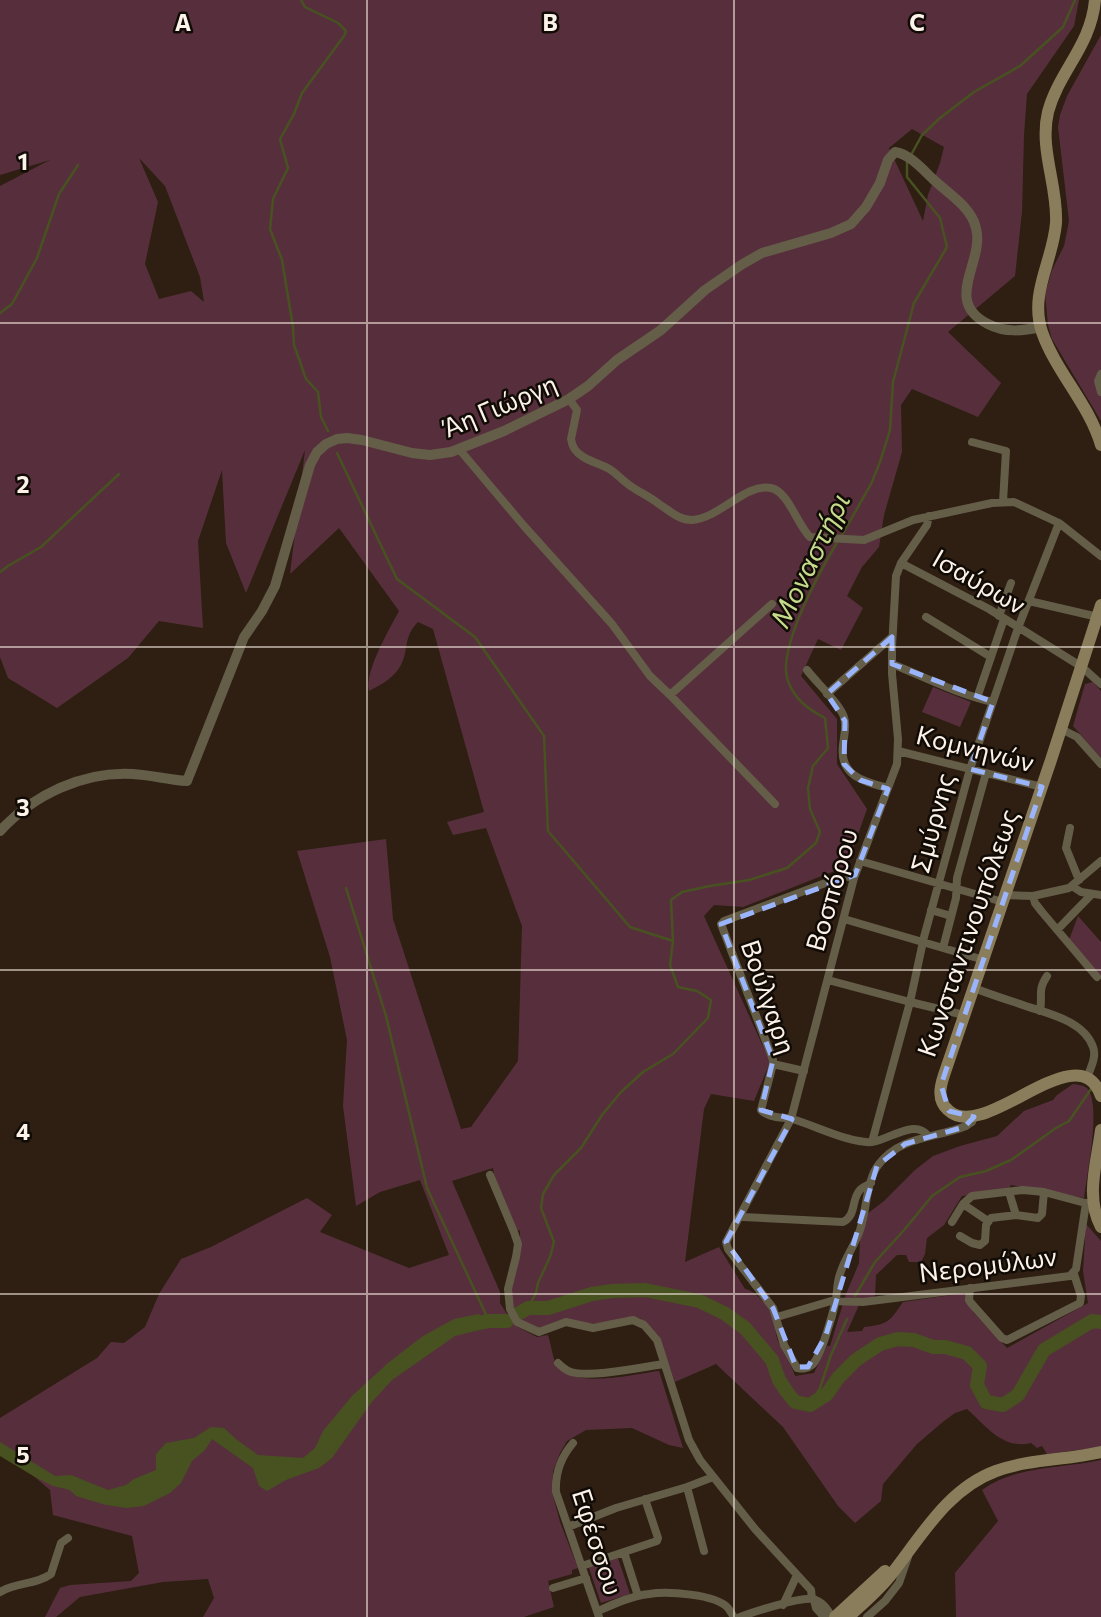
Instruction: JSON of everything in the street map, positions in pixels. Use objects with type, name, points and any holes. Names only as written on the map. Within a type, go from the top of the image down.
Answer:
[{"type":"main road","points":[[1095,0],[1088,32],[1048,111],[1046,144],[1056,222],[1037,306],[1041,327],[1052,353],[1093,425],[1101,445]]},
{"type":"main road","name":"Κωνσταντινουπόλεως","points":[[974,1116],[952,1114],[943,1105],[940,1095],[943,1075],[984,960],[1099,611]]},
{"type":"main road","points":[[974,1116],[1064,1077],[1074,1075],[1094,1086]]},
{"type":"main road","points":[[1101,1130],[1089,1203],[1101,1227]]},
{"type":"main road","points":[[833,1617],[915,1541],[951,1501],[970,1485],[987,1475],[1016,1465],[1101,1452]]},
{"type":"main road","points":[[848,1617],[886,1581],[915,1541]]},
{"type":"street","name":"Άη Γιώργη","points":[[0,831],[37,799],[74,783],[109,775],[133,774],[187,781],[244,637],[275,586],[310,465],[323,446],[333,440],[347,438],[422,454],[438,454],[459,449],[504,431],[569,399],[617,360],[661,330],[705,290],[741,265],[762,253],[831,233],[851,224],[866,207],[880,183],[888,160],[895,152],[901,153],[920,168],[967,209],[975,225],[978,240],[976,254],[966,288],[967,303],[974,314],[983,322],[997,328],[1014,331],[1041,327]]},
{"type":"street","points":[[1101,374],[1098,381],[1101,391]]},
{"type":"street","points":[[569,399],[577,410],[571,441],[575,450],[584,458],[610,469],[630,486],[681,518],[693,520],[705,517],[748,492],[765,487],[778,490],[807,535],[815,539],[864,540],[909,521],[929,516],[1003,502],[1019,503],[1059,523],[1101,556]]},
{"type":"street","points":[[972,442],[1006,451],[1003,502]]},
{"type":"street","points":[[459,449],[531,535],[612,624],[648,674],[775,804]]},
{"type":"street","name":"Ισαύρων","points":[[929,516],[927,525],[901,562],[1002,617],[1082,667],[1101,684]]},
{"type":"street","name":"Σμύρνης","points":[[872,1142],[970,769],[1018,628],[1059,523]]},
{"type":"street","name":"Βοσπόρου","points":[[777,1317],[771,1304],[727,1247],[726,1241],[791,1119],[854,878],[895,769],[898,751],[892,637],[896,576],[901,562]]},
{"type":"street","points":[[976,698],[991,657],[1011,583]]},
{"type":"street","name":"Ισαύρων","points":[[1029,601],[1099,611]]},
{"type":"street","points":[[670,695],[772,604]]},
{"type":"street","points":[[926,617],[991,657]]},
{"type":"street","points":[[827,694],[892,637]]},
{"type":"street","points":[[892,664],[936,683],[993,702]]},
{"type":"street","points":[[807,670],[840,709],[845,719],[841,755],[844,764],[860,780],[888,788]]},
{"type":"street","points":[[1061,729],[1077,737],[1101,764]]},
{"type":"street","name":"Κομνηνών","points":[[898,751],[1042,787]]},
{"type":"street","points":[[943,948],[957,889],[957,878],[986,773]]},
{"type":"street","points":[[957,813],[974,816]]},
{"type":"street","points":[[1070,828],[1066,845],[1076,883],[1082,892],[1097,895]]},
{"type":"street","points":[[948,845],[965,849]]},
{"type":"street","points":[[860,861],[957,889],[1004,899],[1067,889],[1101,861]]},
{"type":"street","name":"Βούλγαρη","points":[[791,1119],[765,1114],[761,1110],[773,1064],[721,924],[844,876],[854,878]]},
{"type":"street","points":[[1057,930],[1097,895]]},
{"type":"street","points":[[1033,896],[1037,906],[1097,977]]},
{"type":"street","points":[[931,910],[951,916]]},
{"type":"street","points":[[844,919],[984,960]]},
{"type":"street","points":[[1040,1011],[1041,987],[1047,976]]},
{"type":"street","points":[[828,980],[964,1015]]},
{"type":"street","points":[[974,988],[1040,1011],[1083,1032],[1094,1050],[1094,1086]]},
{"type":"street","points":[[773,1064],[804,1071]]},
{"type":"street","points":[[777,1317],[780,1332],[793,1362],[798,1368],[812,1365],[826,1335],[836,1301],[839,1276],[860,1231],[877,1166],[905,1144],[966,1126],[972,1122],[974,1116]]},
{"type":"street","points":[[791,1119],[856,1140],[872,1142],[914,1129],[923,1130],[928,1136]]},
{"type":"street","points":[[489,1175],[518,1244],[508,1292],[510,1309],[516,1320],[538,1332],[566,1322],[593,1328],[629,1320],[636,1320],[649,1329],[657,1340],[691,1444],[700,1460],[755,1529],[812,1592],[816,1608],[824,1617]]},
{"type":"street","points":[[741,1217],[846,1221],[858,1192],[871,1183]]},
{"type":"street","points":[[952,1222],[963,1204],[972,1196],[1023,1190],[1089,1203]]},
{"type":"street","points":[[1009,1192],[1016,1215]]},
{"type":"street","points":[[960,1236],[980,1245],[985,1241],[988,1221],[993,1218],[1016,1215],[1036,1219],[1040,1217],[1044,1192]]},
{"type":"street","name":"Νερομύλων","points":[[777,1317],[822,1303],[863,1302],[1074,1274],[1089,1203]]},
{"type":"street","points":[[963,1204],[988,1221]]},
{"type":"street","points":[[971,1288],[972,1304],[1002,1338],[1007,1340],[1079,1303],[1081,1296],[1074,1274]]},
{"type":"street","points":[[558,1363],[571,1372],[590,1374],[664,1364]]},
{"type":"street","name":"Εφέσσου","points":[[573,1443],[560,1464],[556,1481],[557,1497],[599,1614]]},
{"type":"street","points":[[568,1527],[713,1477]]},
{"type":"street","points":[[687,1487],[704,1551]]},
{"type":"street","points":[[582,1566],[658,1540],[645,1499]]},
{"type":"street","points":[[0,1592],[14,1585],[39,1581],[51,1574],[61,1542],[68,1538]]},
{"type":"street","points":[[867,1617],[885,1601],[899,1583],[915,1541]]},
{"type":"street","points":[[624,1552],[638,1596]]},
{"type":"street","points":[[783,1605],[797,1575]]},
{"type":"street","points":[[553,1588],[586,1578]]},
{"type":"street","points":[[599,1614],[638,1596],[666,1592],[694,1595],[727,1606],[734,1617]]},
{"type":"street","points":[[740,1617],[813,1600],[824,1605],[833,1617]]},
{"type":"highlighted area","points":[[892,637],[892,664],[993,702],[970,769],[1042,787],[941,1085],[949,1111],[974,1117],[964,1127],[905,1144],[877,1166],[826,1335],[808,1367],[796,1367],[773,1308],[726,1242],[792,1119],[761,1110],[773,1060],[721,924],[855,875],[888,789],[860,780],[844,764],[845,721],[827,694]]},
{"type":"shaded area","points":[[0,0],[1079,0],[1074,26],[1027,94],[1022,212],[1015,276],[948,332],[1001,383],[978,417],[912,389],[901,405],[902,452],[884,515],[879,547],[862,567],[847,596],[863,608],[841,650],[818,639],[801,676],[837,719],[837,764],[867,809],[847,866],[743,907],[714,905],[704,916],[770,1062],[754,1101],[711,1094],[704,1109],[685,1262],[719,1247],[745,1289],[758,1297],[770,1310],[776,1336],[795,1376],[814,1373],[827,1346],[830,1346],[859,1263],[860,1238],[867,1214],[933,1156],[997,1136],[1024,1111],[1053,1100],[1073,1084],[1085,1087],[1092,1098],[1093,1126],[1084,1198],[1011,1185],[1008,1190],[962,1196],[944,1225],[927,1238],[921,1262],[909,1262],[906,1255],[897,1255],[876,1275],[875,1295],[867,1304],[859,1305],[847,1332],[862,1331],[864,1327],[884,1323],[903,1302],[966,1293],[974,1313],[1007,1348],[1088,1303],[1083,1271],[1086,1224],[1101,1241],[1101,1447],[1047,1454],[1042,1446],[1037,1448],[1031,1443],[1003,1440],[967,1409],[955,1413],[917,1444],[883,1484],[881,1501],[855,1523],[838,1506],[783,1427],[716,1364],[675,1382],[658,1335],[640,1318],[627,1317],[590,1324],[568,1319],[540,1328],[517,1319],[510,1295],[520,1231],[513,1228],[495,1181],[493,1168],[452,1181],[500,1292],[500,1303],[514,1325],[537,1337],[548,1335],[555,1362],[562,1371],[574,1376],[603,1378],[659,1371],[683,1448],[669,1445],[632,1428],[586,1430],[567,1441],[553,1471],[552,1492],[560,1522],[578,1568],[572,1570],[572,1574],[548,1581],[554,1607],[524,1617],[203,1617],[214,1598],[208,1579],[163,1582],[80,1597],[56,1617],[45,1617],[60,1588],[131,1581],[139,1573],[132,1536],[53,1515],[50,1490],[0,1444],[0,1418],[97,1358],[111,1342],[124,1343],[145,1327],[159,1294],[181,1259],[211,1247],[307,1198],[332,1215],[320,1232],[409,1268],[449,1255],[420,1180],[380,1192],[356,1206],[343,1106],[347,1040],[330,957],[297,851],[386,839],[393,919],[461,1129],[471,1127],[518,1061],[522,926],[486,828],[453,835],[447,822],[484,812],[433,629],[418,622],[410,633],[398,670],[369,691],[368,683],[374,662],[399,611],[339,528],[290,574],[305,450],[246,593],[226,543],[222,470],[198,541],[203,628],[159,621],[128,658],[57,708],[8,678],[0,657],[0,186],[50,160],[0,175]],"holes":[[[912,129],[944,147],[928,195],[923,221],[889,148]],[[139,158],[165,186],[200,277],[204,302],[191,291],[159,299],[145,264],[158,202]]]},
{"type":"shaded area","points":[[1101,35],[1101,421],[1052,339],[1045,294],[1052,270],[1064,246],[1069,221],[1058,127],[1060,115],[1067,96]]},
{"type":"shaded area","points":[[1093,682],[1101,691],[1101,758],[1073,726],[1085,684]]},
{"type":"shaded area","points":[[933,687],[971,702],[960,727],[922,712]]},
{"type":"shaded area","points":[[1078,916],[1101,942],[1101,977],[1069,940]]},
{"type":"shaded area","points":[[479,1314],[487,1328],[455,1336],[392,1380],[371,1403],[332,1458],[319,1468],[286,1480],[267,1491],[259,1486],[253,1468],[212,1439],[205,1450],[192,1461],[181,1483],[170,1493],[144,1506],[127,1508],[76,1496],[70,1490],[53,1486],[0,1456],[0,1442],[55,1476],[71,1475],[108,1490],[126,1485],[156,1470],[156,1454],[166,1443],[194,1438],[211,1427],[224,1428],[258,1455],[303,1458],[315,1448],[323,1431],[352,1396],[388,1363],[423,1336],[454,1319]]},
{"type":"shaded area","points":[[1101,1460],[1101,1617],[956,1617],[955,1573],[998,1521],[982,1490],[1009,1476],[1024,1472]]},
{"type":"shaded area","points":[[618,1558],[630,1594],[601,1603],[589,1568]]},
{"type":"waterway","points":[[301,0],[305,7],[338,23],[346,31],[302,93],[280,139],[288,168],[273,199],[270,229],[282,260],[294,345],[306,379],[318,392],[321,417],[328,431]]},
{"type":"waterway","name":"Μοναστήρι","points":[[911,155],[922,135],[940,118],[974,92],[1020,66],[1063,27],[1075,0]]},
{"type":"waterway","name":"Μοναστήρι","points":[[842,535],[871,484],[890,430],[893,382],[914,303],[947,247],[940,218],[907,177],[907,161]]},
{"type":"waterway","points":[[0,313],[12,304],[37,258],[59,194],[78,165]]},
{"type":"waterway","points":[[337,453],[397,579],[475,637],[544,736],[548,831],[630,927],[673,941]]},
{"type":"waterway","points":[[0,572],[41,547],[119,474]]},
{"type":"waterway","name":"Μοναστήρι","points":[[528,1308],[554,1242],[541,1208],[543,1194],[554,1175],[581,1148],[621,1092],[643,1072],[673,1054],[708,1018],[711,1000],[697,991],[678,987],[670,965],[673,941],[671,900],[682,892],[749,880],[787,868],[816,843],[820,832],[810,809],[808,788],[813,766],[828,748],[825,718],[798,699],[788,681],[786,667],[788,650],[802,610],[838,541]]},
{"type":"waterway","points":[[346,888],[386,1016],[427,1188],[489,1321]]},
{"type":"waterway","points":[[855,1296],[875,1262],[932,1196],[960,1177],[986,1171],[1011,1160],[1069,1121],[1091,1089]]},
{"type":"waterway","points":[[516,1315],[528,1308],[548,1308],[592,1294],[612,1291],[645,1290],[699,1301],[724,1313],[745,1328],[772,1360],[779,1380],[795,1402],[810,1405],[827,1394],[856,1360],[880,1344],[898,1339],[914,1340],[933,1347],[967,1353],[980,1366],[977,1385],[986,1402],[1003,1405],[1018,1395],[1044,1350],[1092,1321],[1101,1322]]},
{"type":"waterway","points":[[810,1405],[820,1388],[847,1319]]},
{"type":"waterway","points":[[467,1325],[507,1321]]}]
